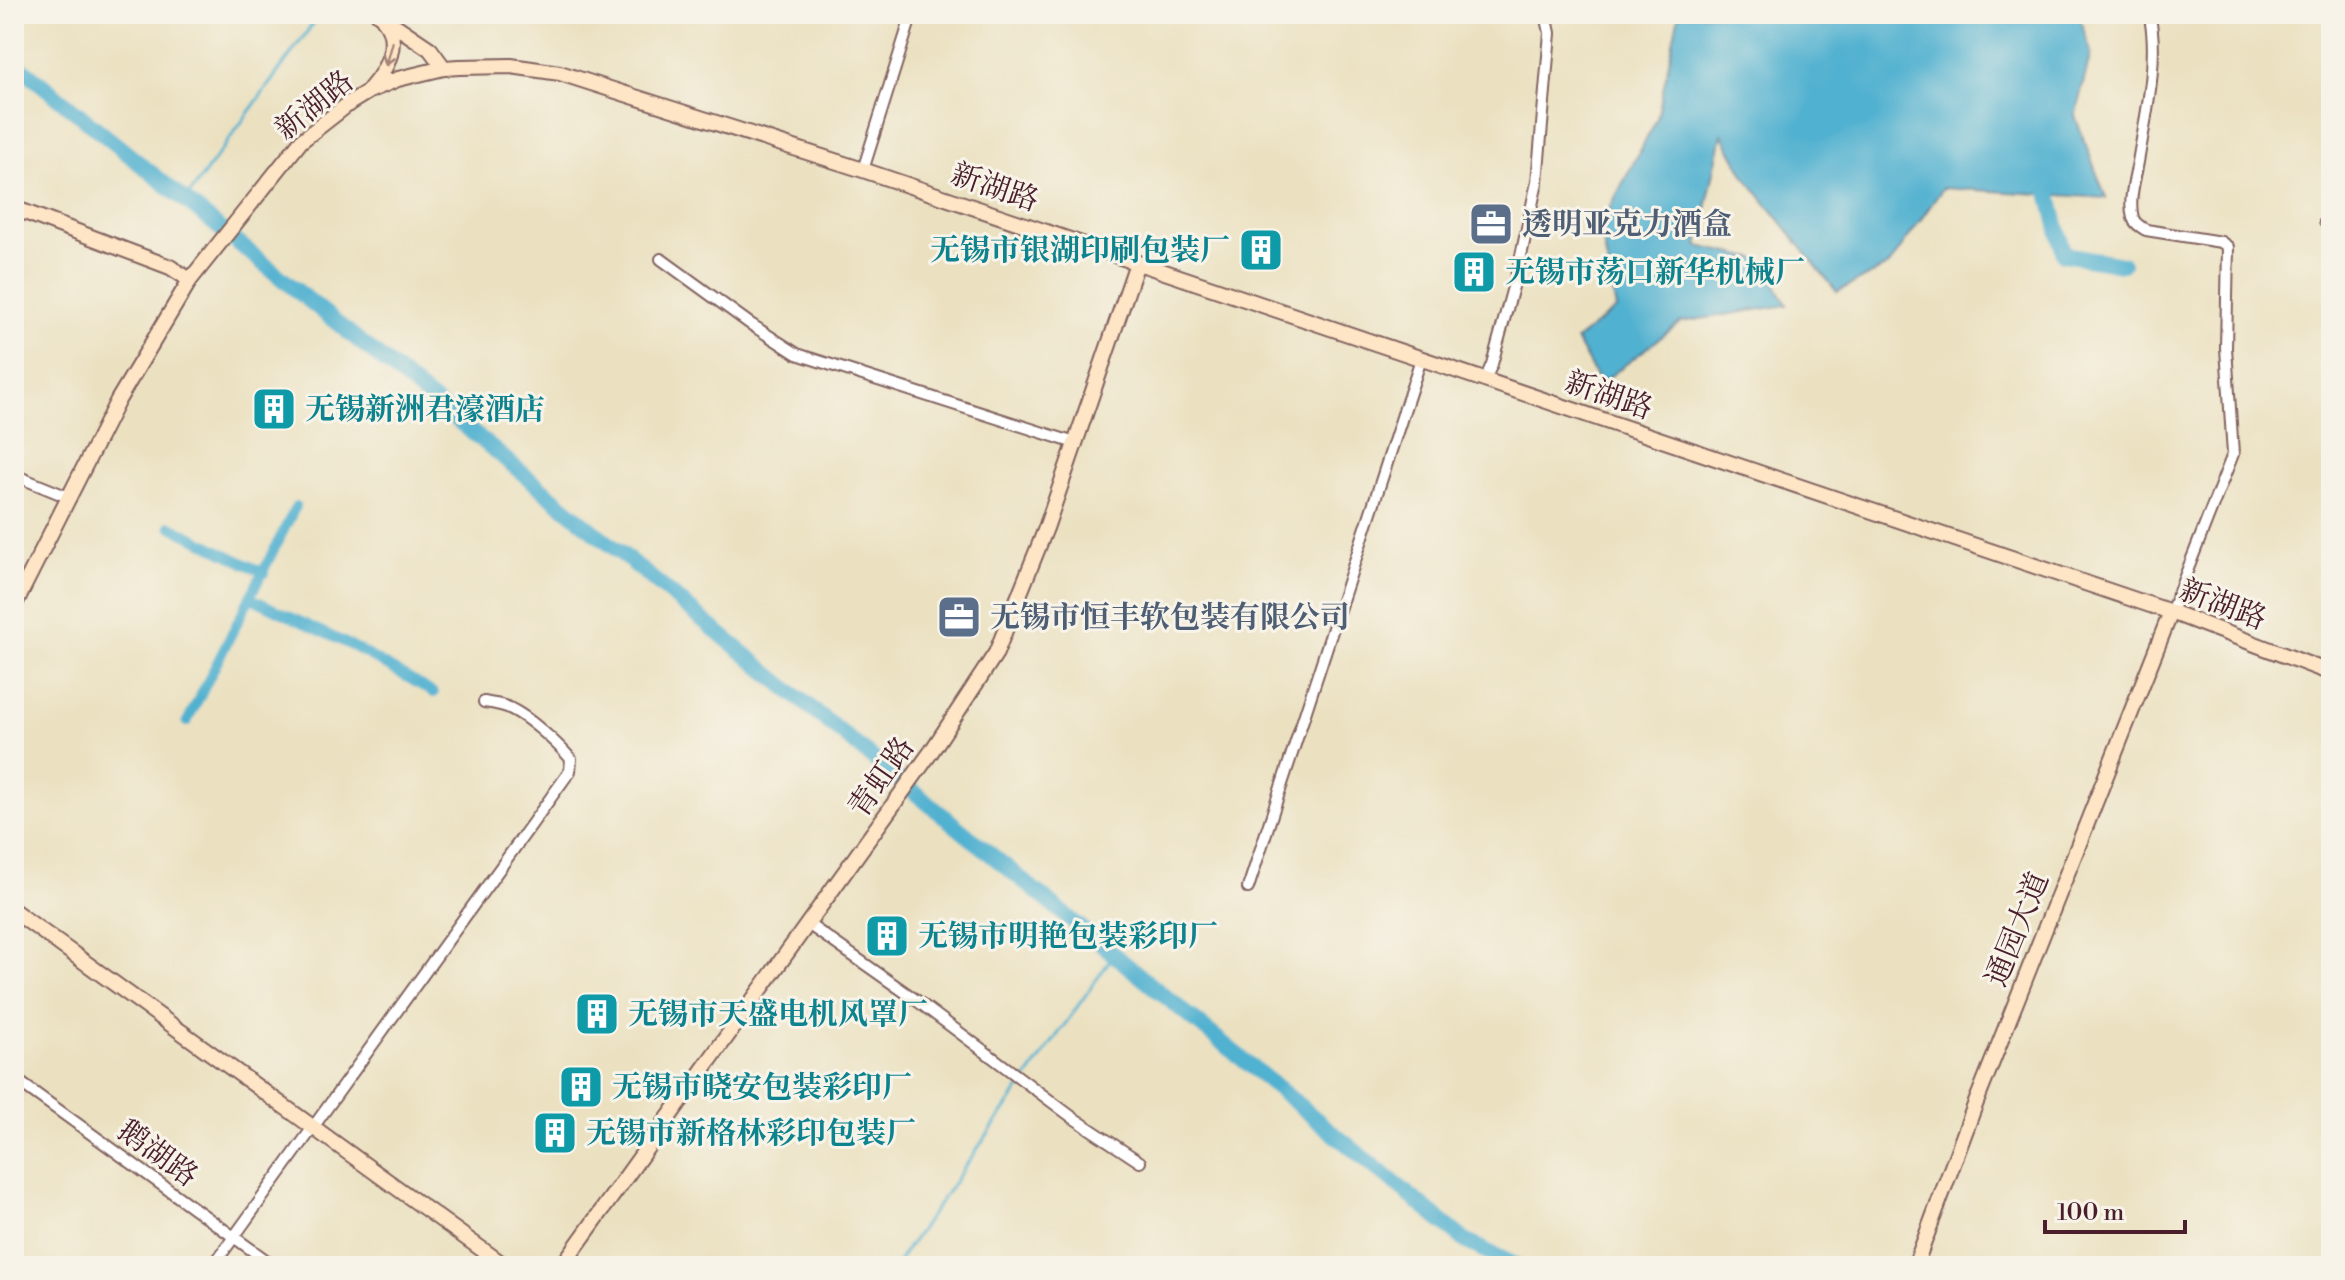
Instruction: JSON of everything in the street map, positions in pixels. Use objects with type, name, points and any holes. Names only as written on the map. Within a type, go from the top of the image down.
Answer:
[{"type":"street","points":[[863,170],[912,14]]},
{"type":"street","points":[[1485,380],[1519,265],[1537,182],[1550,33],[1546,14]]},
{"type":"street","points":[[2149,14],[2153,42],[2147,108],[2132,194],[2133,217],[2146,230],[2221,242],[2228,247],[2226,348],[2233,454],[2171,612]]},
{"type":"street","points":[[379,15],[430,49],[444,68]]},
{"type":"street","points":[[369,91],[380,78],[392,43],[392,33],[379,15]]},
{"type":"street","name":"新湖路","points":[[14,606],[118,400],[190,280],[301,141],[351,102],[398,79],[444,68],[511,66],[560,73],[863,170],[2171,612],[2331,673]]},
{"type":"street","points":[[14,208],[170,267],[190,280]]},
{"type":"street","points":[[661,259],[797,354],[1075,443]]},
{"type":"street","name":"青虹路","points":[[562,1266],[926,759],[996,653],[1046,528],[1137,263]]},
{"type":"street","points":[[1248,888],[1421,359]]},
{"type":"street","points":[[14,475],[68,497]]},
{"type":"street","name":"通园大道","points":[[1915,1266],[1975,1105],[2171,612]]},
{"type":"street","points":[[213,1266],[570,771],[571,759],[531,722],[505,706],[484,702]]},
{"type":"street","points":[[14,911],[505,1266]]},
{"type":"street","points":[[808,924],[1072,1117],[1140,1162]]},
{"type":"street","name":"鹅湖路","points":[[14,1078],[274,1266]]},
{"type":"water","points":[[1679,14],[2078,14],[2091,52],[2075,116],[2106,198],[1943,188],[1889,265],[1837,292],[1746,178],[1722,134],[1698,246],[1762,260],[1787,305],[1681,322],[1600,384],[1576,340],[1616,309],[1600,226],[1657,119]]},
{"type":"waterway","points":[[186,199],[320,14]]},
{"type":"waterway","points":[[14,62],[1467,1242],[1517,1266]]},
{"type":"waterway","points":[[2045,176],[2064,254],[2122,264]]},
{"type":"waterway","points":[[187,722],[296,506]]},
{"type":"waterway","points":[[170,526],[264,573]]},
{"type":"waterway","points":[[251,598],[354,647],[434,693]]},
{"type":"waterway","points":[[895,1266],[1113,956]]},
{"type":"place","name":"透明亚克力酒盒","points":[[1491,224]]},
{"type":"place","name":"无锡市银湖印刷包装厂","points":[[1261,250]]},
{"type":"place","name":"无锡市荡口新华机械厂","points":[[1474,272]]},
{"type":"place","name":"无锡新洲君濠酒店","points":[[274,409]]},
{"type":"place","name":"无锡市恒丰软包装有限公司","points":[[959,617]]},
{"type":"place","name":"无锡市明艳包装彩印厂","points":[[887,936]]},
{"type":"place","name":"无锡市天盛电机风罩厂","points":[[597,1014]]},
{"type":"place","name":"无锡市晓安包装彩印厂","points":[[581,1087]]},
{"type":"place","name":"无锡市新格林彩印包装厂","points":[[555,1133]]}]
